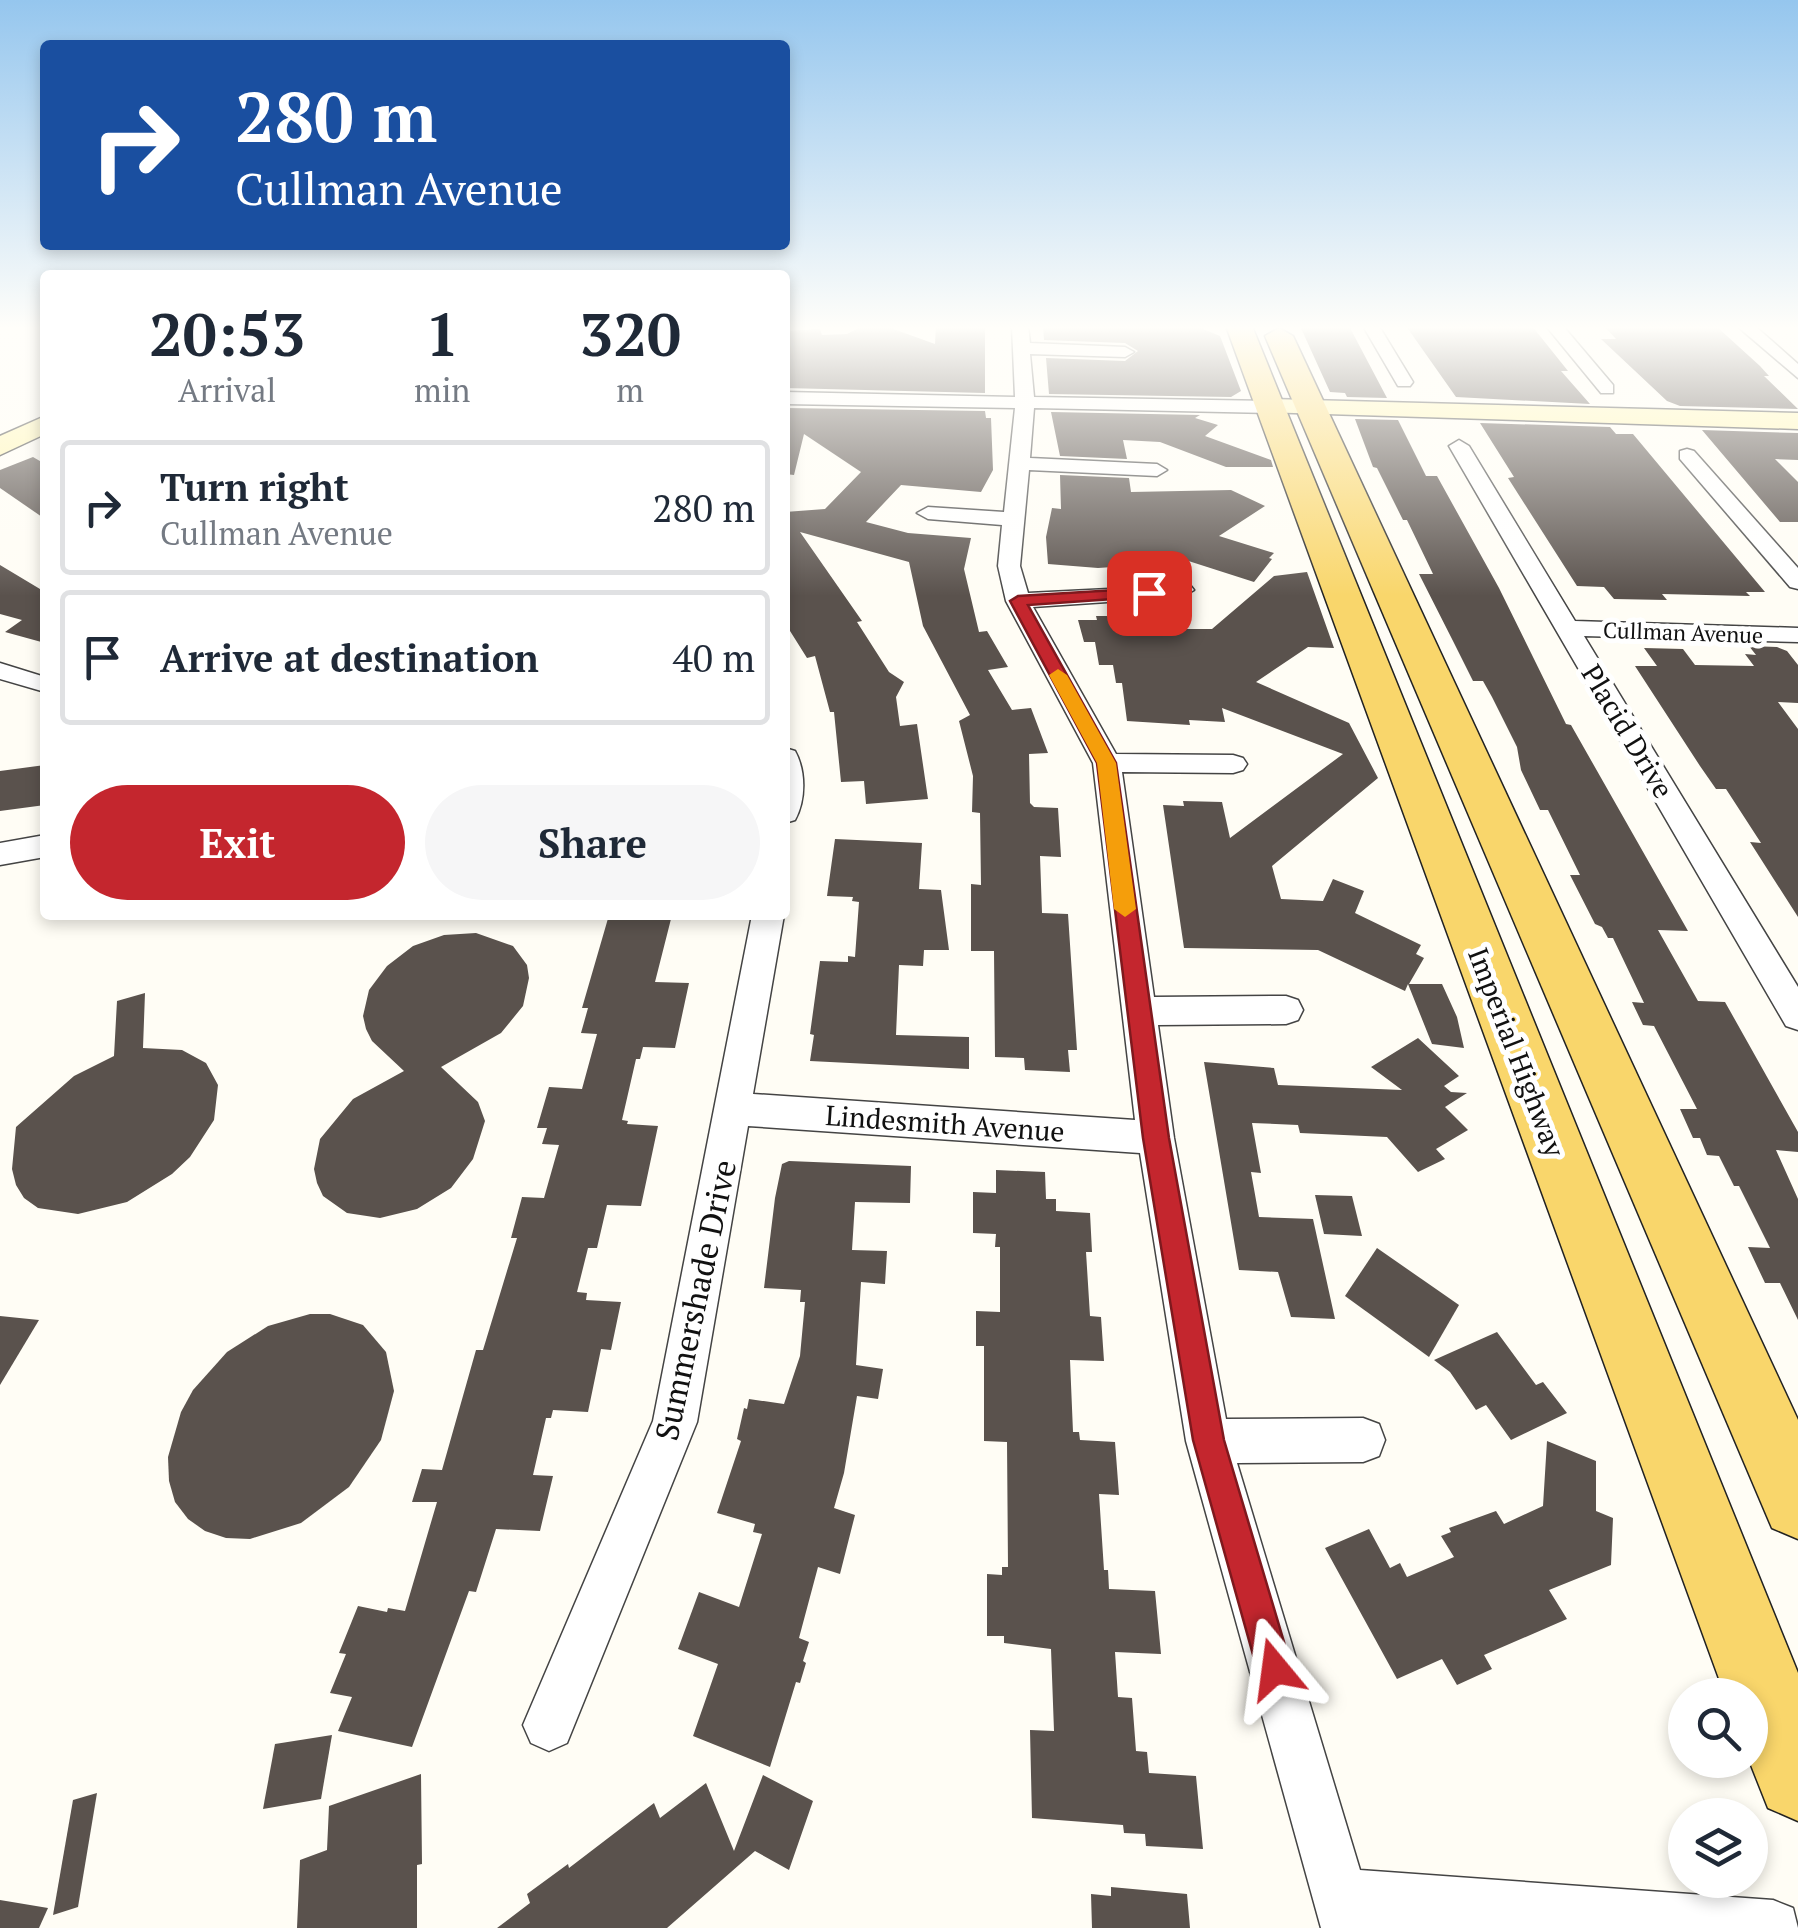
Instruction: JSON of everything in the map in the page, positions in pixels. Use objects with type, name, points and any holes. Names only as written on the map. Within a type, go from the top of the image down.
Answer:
[{"type":"main road","name":"Imperial Highway","points":[[1294,416],[1798,1778]]},
{"type":"main road","name":"Imperial Highway","points":[[1295,416],[1798,1502]]},
{"type":"main road","points":[[1602,416],[1798,421]]},
{"type":"main road","points":[[0,447],[40,430]]},
{"type":"street","points":[[1024,416],[1008,566],[1018,601],[1107,763],[1156,1138],[1208,1440],[1345,1912],[1773,1928]]},
{"type":"street","name":"Placid Drive","points":[[1458,446],[1798,1016]]},
{"type":"street","points":[[1687,455],[1798,582]]},
{"type":"street","points":[[1021,464],[1157,470]]},
{"type":"street","points":[[928,513],[1012,519]]},
{"type":"street","points":[[1018,601],[1182,590]]},
{"type":"street","name":"Cullman Avenue","points":[[1567,628],[1798,635]]},
{"type":"street","points":[[0,671],[40,684]]},
{"type":"street","points":[[1107,763],[1233,764]]},
{"type":"street","points":[[0,854],[40,847]]},
{"type":"street","name":"Summershade Drive","points":[[549,1725],[675,1422],[767,920]]},
{"type":"street","points":[[1138,1012],[1286,1010]]},
{"type":"street","name":"Lindesmith Avenue","points":[[735,1109],[1156,1138]]},
{"type":"street","points":[[1208,1440],[1364,1440]]},
{"type":"building","points":[[790,416],[991,418],[993,470],[981,492],[901,485],[866,522],[908,533],[971,538],[964,569],[979,632],[987,631],[1008,667],[988,670],[1012,710],[1031,708],[1048,753],[1029,754],[1030,803],[1034,807],[1058,808],[1061,857],[1040,856],[1042,913],[1068,914],[1077,1050],[1068,1050],[1070,1072],[1025,1070],[1024,1058],[995,1057],[994,951],[971,951],[971,884],[981,885],[980,813],[972,812],[973,776],[959,721],[970,715],[923,626],[909,562],[800,532],[862,621],[857,622],[889,672],[904,682],[896,697],[900,726],[917,724],[928,799],[866,804],[864,781],[841,782],[834,712],[830,712],[815,656],[807,658],[790,631],[790,512],[825,509],[861,472],[804,434],[794,475],[790,475]]},
{"type":"building","points":[[1052,416],[1198,416],[1195,418],[1218,425],[1205,436],[1271,460],[1273,467],[1226,467],[1160,442],[1123,440],[1127,459],[1060,456]]},
{"type":"building","points":[[1355,419],[1398,420],[1426,476],[1437,476],[1499,588],[1566,724],[1571,725],[1688,931],[1658,930],[1698,1001],[1725,1002],[1798,1132],[1798,1152],[1776,1150],[1798,1199],[1798,1320],[1780,1283],[1765,1283],[1748,1247],[1770,1248],[1739,1186],[1734,1186],[1719,1156],[1707,1155],[1700,1138],[1693,1138],[1680,1109],[1697,1109],[1654,1026],[1643,1025],[1632,1002],[1644,1003],[1613,938],[1608,938],[1602,927],[1595,924],[1570,875],[1580,875],[1548,810],[1540,810],[1521,770],[1517,747],[1492,697],[1483,681],[1473,681],[1419,574],[1433,574],[1407,520],[1403,520],[1373,467]]},
{"type":"building","points":[[1480,423],[1610,427],[1616,434],[1633,434],[1765,592],[1746,592],[1750,596],[1662,594],[1667,600],[1614,599],[1604,587],[1577,586],[1508,478],[1514,477]]},
{"type":"building","points":[[1702,430],[1798,433],[1798,460],[1775,459],[1798,482],[1798,522],[1780,522]]},
{"type":"building","points":[[33,457],[40,461],[40,516],[0,488],[0,470]]},
{"type":"building","points":[[1060,475],[1129,478],[1131,492],[1231,490],[1265,506],[1219,536],[1274,553],[1269,558],[1272,559],[1254,582],[1176,557],[1125,556],[1127,566],[1098,568],[1048,564],[1046,537],[1052,508],[1061,509]]},
{"type":"building","points":[[0,565],[40,589],[40,642],[5,632],[22,620],[0,614]]},
{"type":"building","points":[[1307,572],[1334,648],[1308,647],[1256,682],[1349,723],[1378,778],[1272,866],[1281,899],[1323,901],[1333,879],[1364,891],[1355,913],[1421,945],[1416,954],[1424,958],[1409,984],[1442,984],[1457,1017],[1464,1048],[1432,1044],[1408,984],[1405,991],[1318,950],[1184,948],[1163,805],[1222,802],[1230,838],[1343,754],[1222,708],[1225,722],[1189,720],[1190,725],[1127,721],[1122,683],[1116,683],[1113,665],[1099,665],[1095,642],[1084,642],[1078,620],[1097,620],[1096,616],[1154,616],[1159,628],[1212,629],[1274,576]]},
{"type":"building","points":[[1749,646],[1777,647],[1787,651],[1798,665],[1798,703],[1778,702],[1798,729],[1798,917],[1750,842],[1761,843],[1726,789],[1716,789],[1635,666],[1657,666],[1644,648],[1683,649],[1695,665],[1754,666],[1745,654],[1756,655]]},
{"type":"building","points":[[40,766],[40,806],[0,811],[0,771]]},
{"type":"building","points":[[835,839],[922,843],[919,889],[941,890],[949,950],[924,950],[923,966],[899,965],[896,1035],[969,1037],[969,1069],[810,1061],[820,961],[848,962],[848,956],[855,957],[859,902],[852,901],[853,897],[827,896]]},
{"type":"building","points":[[608,920],[671,920],[655,982],[689,983],[675,1048],[643,1047],[640,1059],[636,1059],[622,1120],[627,1124],[658,1126],[641,1206],[607,1205],[597,1248],[588,1248],[577,1292],[587,1293],[586,1300],[621,1302],[611,1350],[601,1349],[588,1412],[553,1410],[551,1418],[546,1418],[533,1475],[553,1476],[540,1531],[496,1529],[476,1592],[469,1591],[412,1747],[338,1731],[352,1697],[330,1693],[346,1654],[339,1653],[358,1606],[405,1611],[437,1502],[412,1502],[422,1469],[442,1470],[476,1350],[483,1350],[517,1238],[511,1238],[522,1197],[544,1198],[559,1145],[542,1144],[547,1128],[537,1128],[549,1087],[582,1089],[597,1034],[581,1033],[588,1008],[582,1008]]},
{"type":"building","points":[[476,933],[513,946],[527,965],[529,978],[523,1006],[501,1033],[441,1067],[478,1102],[485,1121],[473,1159],[451,1188],[417,1209],[380,1218],[347,1213],[323,1196],[317,1183],[314,1169],[320,1139],[353,1099],[404,1071],[372,1041],[366,1029],[363,1016],[369,990],[387,966],[413,946],[444,935]]},
{"type":"building","points":[[145,993],[143,1048],[182,1050],[206,1063],[218,1085],[214,1120],[190,1157],[172,1174],[127,1202],[78,1214],[38,1208],[24,1198],[16,1185],[12,1169],[16,1127],[74,1076],[114,1056],[117,1001]]},
{"type":"building","points":[[1418,1038],[1459,1076],[1444,1086],[1451,1092],[1467,1093],[1445,1107],[1468,1130],[1436,1149],[1445,1159],[1418,1172],[1387,1137],[1300,1133],[1298,1125],[1252,1123],[1261,1173],[1251,1172],[1259,1217],[1313,1219],[1335,1319],[1291,1317],[1278,1272],[1239,1270],[1204,1062],[1274,1068],[1278,1085],[1402,1090],[1371,1067]]},
{"type":"building","points":[[789,1161],[911,1166],[910,1203],[855,1202],[852,1250],[887,1251],[885,1284],[861,1282],[856,1365],[883,1369],[878,1399],[857,1396],[834,1508],[855,1515],[840,1574],[818,1567],[799,1638],[809,1642],[803,1661],[806,1663],[800,1683],[796,1682],[770,1767],[693,1736],[718,1664],[678,1649],[699,1592],[739,1607],[762,1534],[753,1532],[755,1524],[717,1513],[741,1441],[737,1439],[744,1408],[747,1409],[749,1399],[784,1404],[800,1356],[805,1302],[800,1302],[801,1290],[764,1288],[775,1198],[782,1164]]},
{"type":"building","points":[[996,1170],[1045,1172],[1046,1199],[1056,1199],[1056,1211],[1090,1213],[1092,1252],[1086,1252],[1090,1316],[1101,1317],[1104,1361],[1070,1360],[1073,1432],[1079,1432],[1080,1440],[1115,1442],[1119,1495],[1099,1494],[1104,1570],[1108,1570],[1109,1589],[1155,1591],[1161,1654],[1115,1652],[1118,1697],[1132,1698],[1136,1751],[1147,1752],[1149,1773],[1196,1776],[1203,1849],[1146,1846],[1145,1834],[1124,1833],[1123,1825],[1032,1818],[1030,1730],[1054,1731],[1051,1649],[1004,1643],[1004,1636],[987,1636],[987,1574],[1002,1575],[1002,1567],[1008,1567],[1007,1442],[984,1441],[984,1346],[976,1346],[976,1311],[1000,1312],[1000,1247],[995,1247],[996,1234],[973,1233],[973,1192],[996,1193]]},
{"type":"building","points":[[1315,1195],[1352,1196],[1362,1236],[1324,1234]]},
{"type":"building","points":[[1377,1248],[1459,1305],[1429,1357],[1345,1296]]},
{"type":"building","points":[[310,1314],[330,1314],[363,1325],[386,1352],[394,1391],[381,1440],[349,1487],[301,1523],[250,1539],[226,1538],[205,1531],[188,1519],[175,1502],[169,1481],[168,1457],[181,1412],[193,1390],[227,1352],[268,1326]]},
{"type":"building","points":[[0,1316],[39,1320],[0,1385]]},
{"type":"building","points":[[1497,1332],[1536,1385],[1543,1382],[1567,1413],[1511,1440],[1486,1405],[1476,1410],[1450,1372],[1434,1360]]},
{"type":"building","points":[[1547,1441],[1596,1461],[1596,1511],[1613,1518],[1611,1565],[1549,1590],[1567,1619],[1484,1655],[1492,1669],[1457,1685],[1442,1659],[1397,1679],[1325,1548],[1369,1529],[1390,1568],[1400,1563],[1407,1577],[1454,1557],[1441,1536],[1451,1532],[1449,1528],[1496,1511],[1504,1524],[1543,1506]]},
{"type":"building","points":[[332,1735],[321,1799],[263,1809],[275,1744]]},
{"type":"building","points":[[421,1774],[422,1864],[417,1865],[417,1928],[297,1928],[300,1860],[327,1850],[329,1806]]},
{"type":"building","points":[[763,1775],[813,1801],[789,1870],[755,1851],[667,1928],[497,1928],[530,1903],[527,1894],[568,1864],[569,1868],[654,1803],[660,1818],[706,1783],[734,1851]]},
{"type":"building","points":[[97,1793],[78,1907],[53,1915],[73,1800]]},
{"type":"building","points":[[1111,1887],[1187,1894],[1190,1928],[1092,1928],[1091,1894],[1111,1896]]},
{"type":"building","points":[[0,1900],[48,1908],[39,1928],[0,1928]]},
{"type":"slow traffic","points":[[1058,675],[1107,763],[1125,909]]},
{"type":"route","points":[[1149,593],[1018,601],[1107,763],[1156,1138],[1208,1440],[1275,1669]]}]
